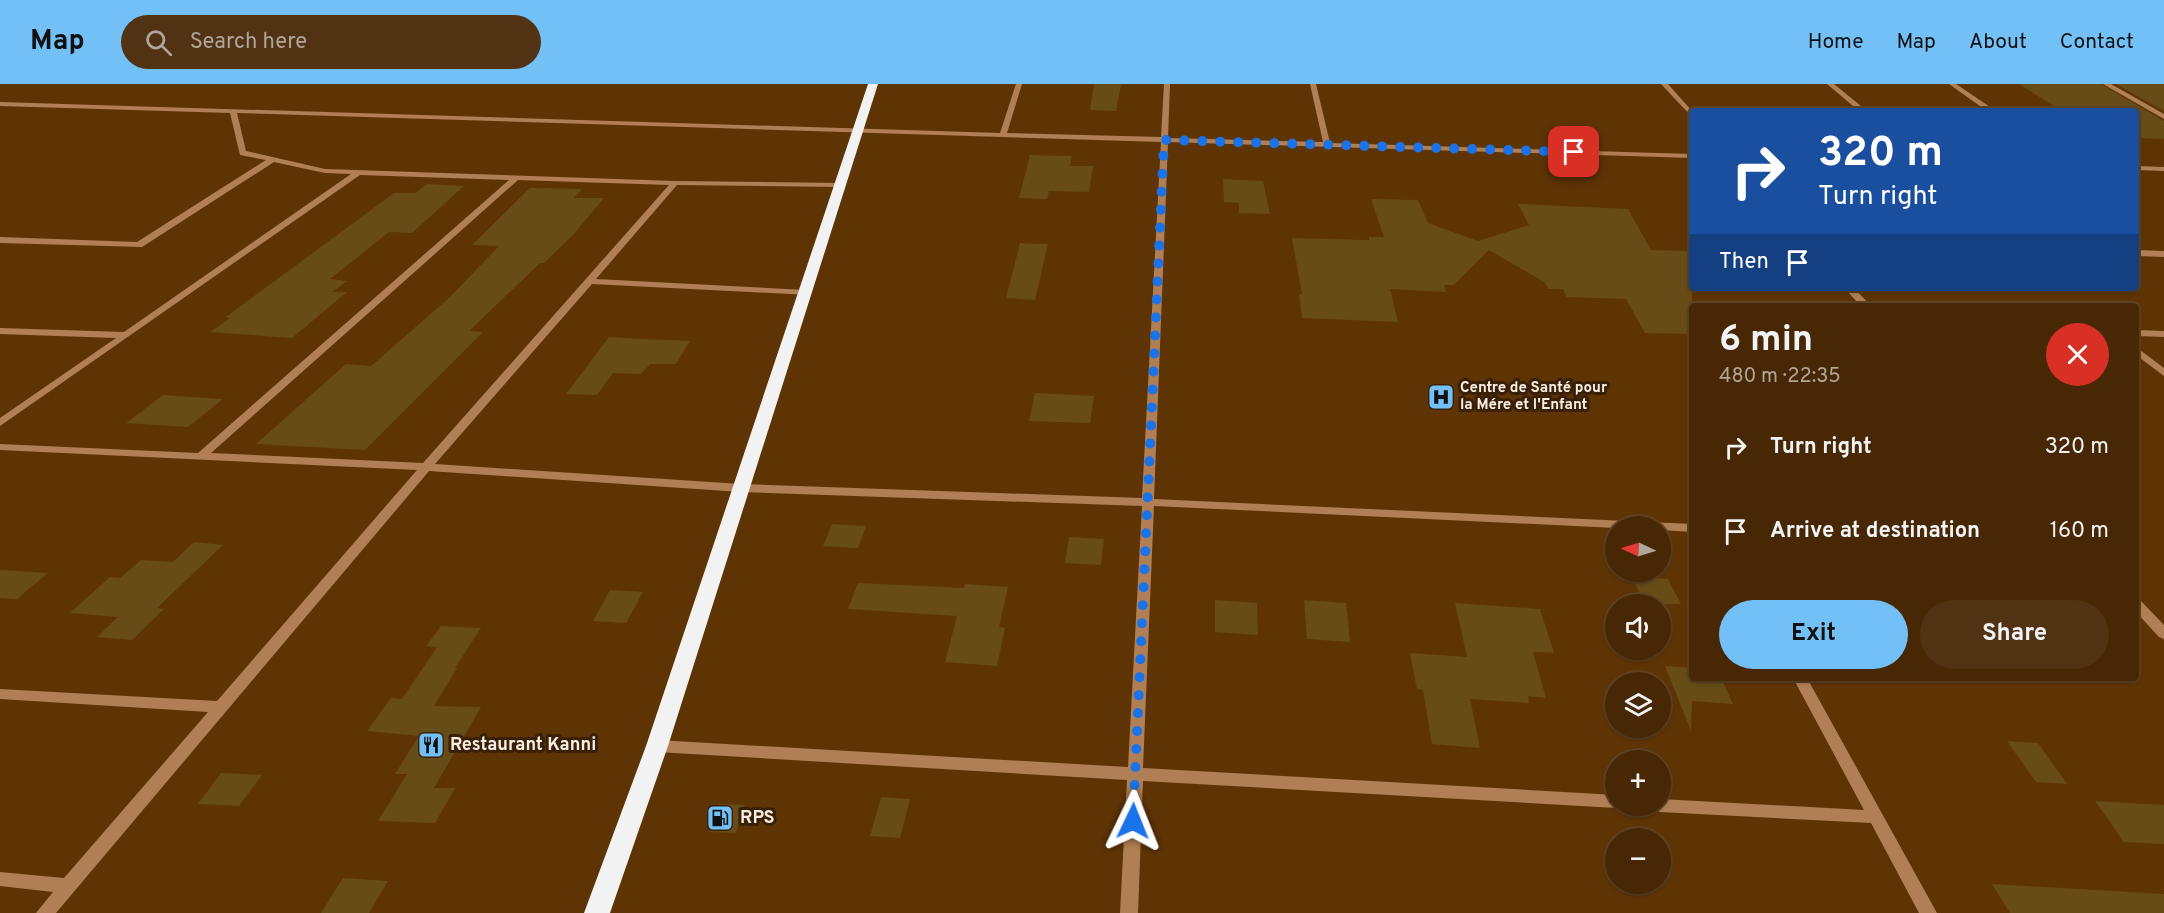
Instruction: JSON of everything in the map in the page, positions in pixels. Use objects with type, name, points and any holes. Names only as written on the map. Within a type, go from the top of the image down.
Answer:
[{"type":"highway","points":[[597,913],[657,746],[842,185],[873,84]]},
{"type":"street","points":[[1003,135],[1019,84]]},
{"type":"street","points":[[1129,913],[1167,84]]},
{"type":"street","points":[[1313,84],[1327,145]]},
{"type":"street","points":[[1664,84],[1689,112]]},
{"type":"street","points":[[1830,84],[1859,108]]},
{"type":"street","points":[[1952,84],[1988,108]]},
{"type":"street","points":[[2106,84],[2164,117]]},
{"type":"street","points":[[0,105],[1689,156]]},
{"type":"street","points":[[0,112],[16,105]]},
{"type":"street","points":[[233,112],[243,153],[325,171],[675,183],[842,185]]},
{"type":"street","points":[[0,240],[139,245],[272,160]]},
{"type":"street","points":[[2139,168],[2164,169]]},
{"type":"street","points":[[0,423],[359,172]]},
{"type":"street","points":[[201,456],[517,177]]},
{"type":"street","points":[[45,913],[426,467],[675,183]]},
{"type":"street","points":[[2139,253],[2164,254]]},
{"type":"street","points":[[589,281],[806,292]]},
{"type":"street","points":[[1852,291],[1863,303]]},
{"type":"street","points":[[0,331],[125,335]]},
{"type":"street","points":[[2139,333],[2164,334]]},
{"type":"street","points":[[2139,352],[2164,373]]},
{"type":"street","points":[[0,447],[426,467],[741,488],[1148,502],[1689,528]]},
{"type":"street","points":[[2139,607],[2164,634]]},
{"type":"street","points":[[1802,681],[1928,913]]},
{"type":"street","points":[[0,694],[221,707]]},
{"type":"street","points":[[657,746],[1605,801]]},
{"type":"street","points":[[1671,806],[1876,817]]},
{"type":"street","points":[[0,879],[68,886]]},
{"type":"building","points":[[1094,84],[1121,84],[1116,111],[1090,110]]},
{"type":"building","points":[[2019,84],[2101,84],[2164,121],[2164,139],[2139,138],[2139,108],[2057,108]]},
{"type":"building","points":[[2116,84],[2164,84],[2164,111]]},
{"type":"building","points":[[1030,155],[1072,156],[1070,166],[1093,166],[1089,192],[1049,191],[1047,199],[1019,198]]},
{"type":"building","points":[[1223,179],[1263,181],[1270,214],[1239,213],[1239,203],[1224,202]]},
{"type":"building","points":[[427,184],[464,186],[412,233],[389,232],[330,279],[347,281],[332,292],[347,292],[292,338],[210,332],[230,318],[226,317],[394,193],[416,193]]},
{"type":"building","points":[[530,188],[582,189],[574,198],[604,198],[574,234],[469,331],[483,332],[365,450],[256,444],[346,364],[371,366],[451,296],[499,246],[472,245]]},
{"type":"building","points":[[1371,199],[1418,200],[1428,223],[1478,241],[1529,225],[1518,204],[1628,209],[1651,250],[1689,251],[1689,291],[1692,291],[1692,303],[1689,303],[1689,334],[1645,333],[1626,299],[1567,297],[1563,289],[1549,289],[1544,282],[1489,250],[1454,285],[1444,285],[1446,292],[1390,289],[1398,322],[1302,318],[1299,294],[1302,294],[1292,238],[1369,240],[1369,237],[1384,237]]},
{"type":"building","points":[[1020,243],[1048,244],[1035,300],[1006,298]]},
{"type":"building","points":[[609,337],[690,341],[676,364],[650,364],[641,374],[613,373],[597,395],[566,394]]},
{"type":"building","points":[[1035,393],[1094,396],[1090,423],[1029,421]]},
{"type":"building","points":[[163,395],[223,399],[188,427],[126,423]]},
{"type":"building","points":[[832,524],[866,526],[858,548],[823,546]]},
{"type":"building","points":[[1069,537],[1104,539],[1101,565],[1065,563]]},
{"type":"building","points":[[194,542],[223,545],[157,608],[164,609],[132,640],[97,637],[118,617],[70,613],[110,577],[120,578],[141,560],[173,562]]},
{"type":"building","points":[[0,570],[48,573],[17,599],[0,598]]},
{"type":"building","points":[[1634,582],[1670,582],[1681,604],[1671,604],[1671,594],[1640,594]]},
{"type":"building","points":[[858,583],[964,588],[965,584],[1008,587],[999,627],[1005,628],[997,666],[945,662],[957,616],[848,609]]},
{"type":"building","points":[[610,590],[643,592],[626,623],[593,621]]},
{"type":"building","points":[[1215,600],[1257,603],[1258,635],[1215,632]]},
{"type":"building","points":[[1304,600],[1346,603],[1350,642],[1307,639]]},
{"type":"building","points":[[1455,603],[1540,609],[1554,653],[1533,652],[1546,698],[1528,696],[1529,703],[1470,699],[1480,748],[1432,744],[1423,690],[1417,689],[1410,653],[1467,657]]},
{"type":"building","points":[[441,626],[481,628],[434,706],[481,707],[434,788],[455,788],[435,823],[378,821],[407,774],[395,774],[419,736],[367,731],[391,698],[402,699],[437,647],[426,646]]},
{"type":"building","points":[[1665,666],[1689,668],[1689,681],[1722,681],[1733,704],[1692,701],[1691,731],[1671,681],[1671,672],[1667,672]]},
{"type":"building","points":[[2007,741],[2038,743],[2067,784],[2036,782]]},
{"type":"building","points":[[221,773],[262,775],[239,806],[198,804]]},
{"type":"building","points":[[881,797],[910,799],[900,838],[870,836]]},
{"type":"building","points":[[2095,801],[2164,805],[2164,844],[2124,842]]},
{"type":"building","points":[[719,804],[744,805],[736,833],[710,832]]},
{"type":"building","points":[[343,878],[388,881],[369,913],[321,913]]},
{"type":"building","points":[[1992,884],[2164,894],[2164,913],[2010,913]]},
{"type":"place","name":"Centre de Santé pour la Mére et l'Enfant","points":[[1441,397]]},
{"type":"place","name":"Restaurant Kanni","points":[[431,745]]},
{"type":"place","name":"RPS","points":[[720,818]]},
{"type":"route","points":[[1133,821],[1164,140],[1574,152]]}]
